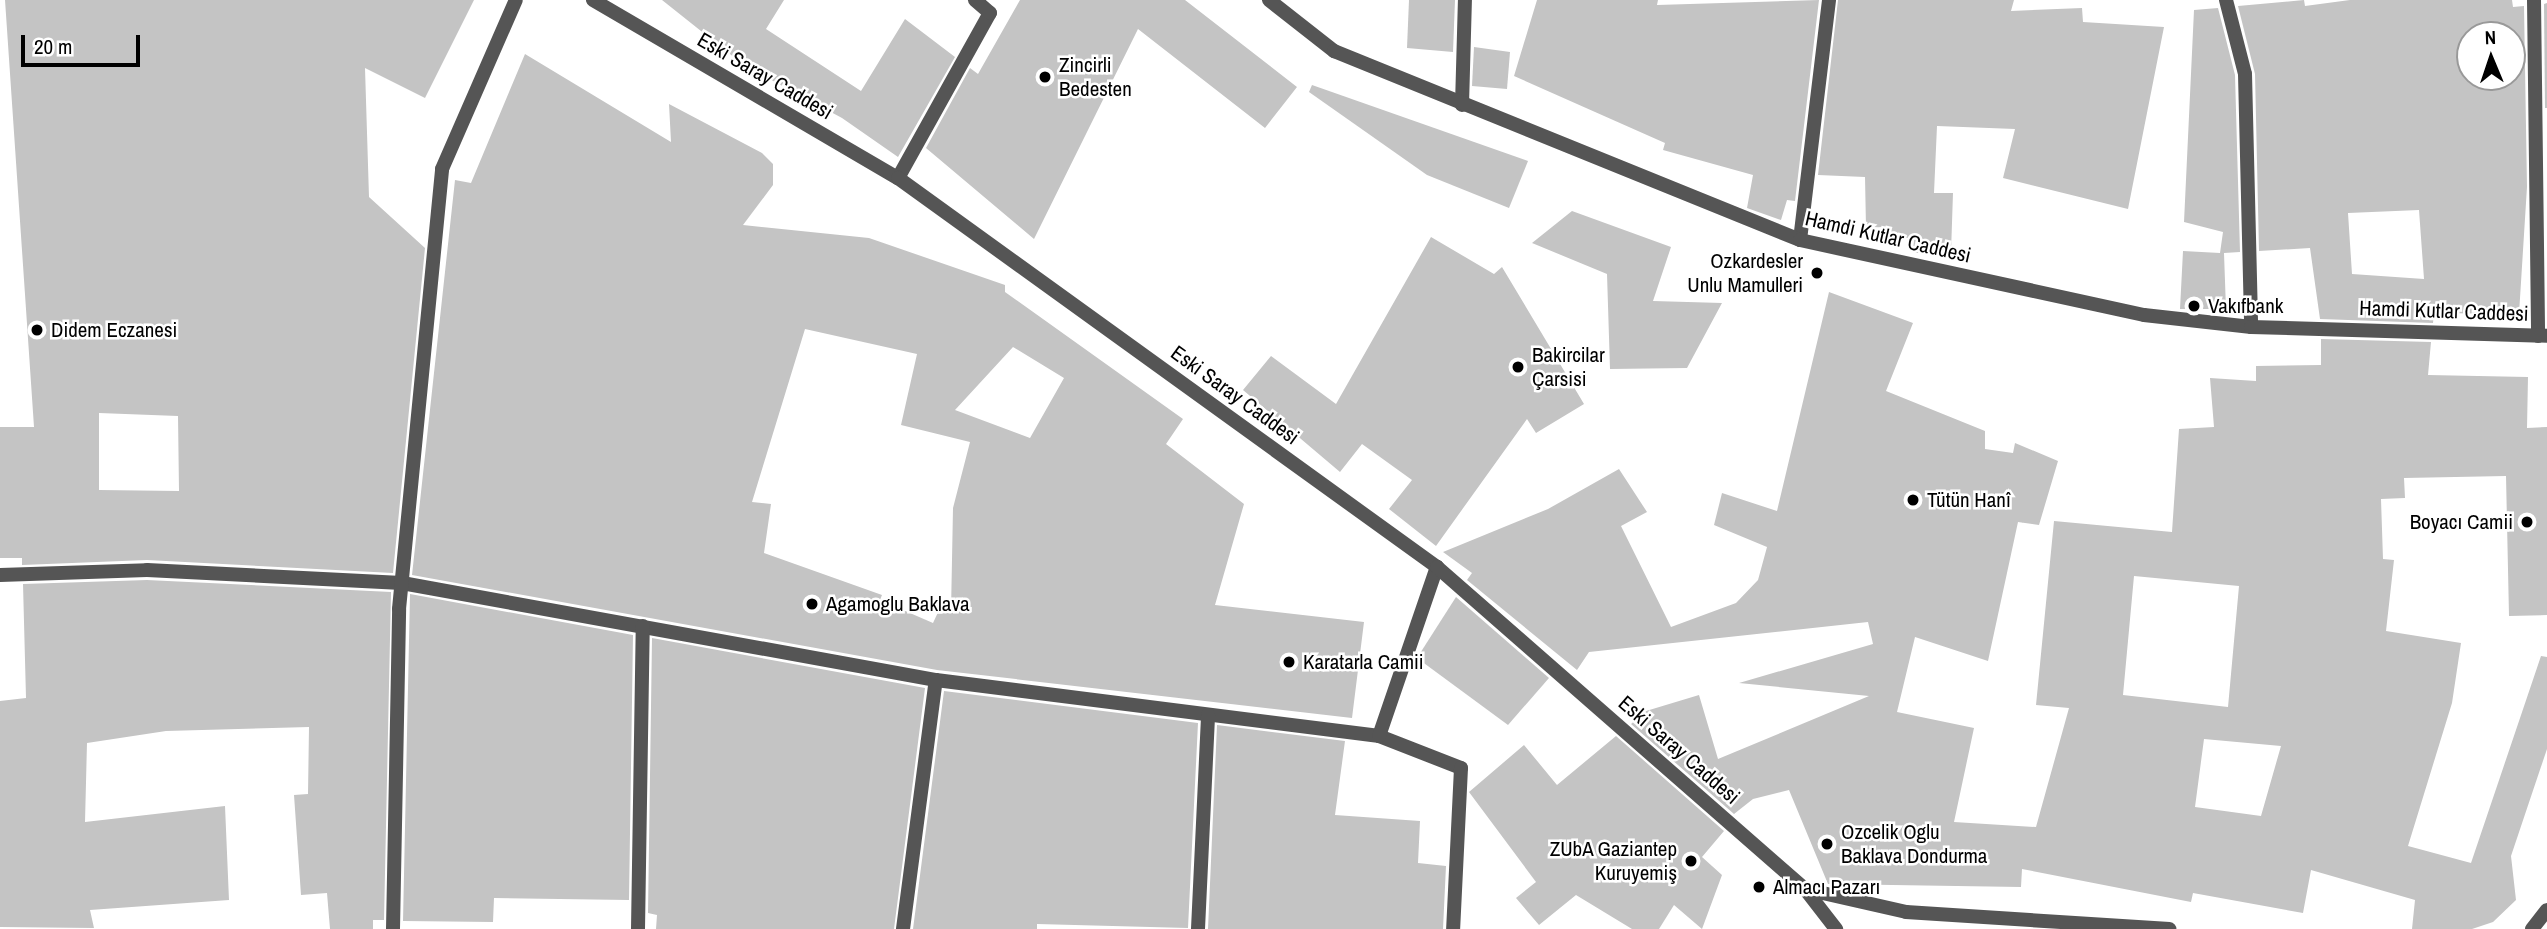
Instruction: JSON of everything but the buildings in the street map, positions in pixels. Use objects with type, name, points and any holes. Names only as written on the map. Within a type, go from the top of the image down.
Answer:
[{"type":"street","points":[[393,929],[402,583],[442,169],[516,0]]},
{"type":"street","name":"Eski Saray Caddesi","points":[[593,0],[898,178],[1437,566],[1805,889],[1836,929]]},
{"type":"street","points":[[898,178],[990,13],[975,0]]},
{"type":"street","name":"Hamdi Kutlar Caddesi","points":[[1269,0],[1334,51],[1800,240],[2144,315],[2250,327],[2542,336]]},
{"type":"street","points":[[1462,105],[1465,0]]},
{"type":"street","points":[[1800,240],[1829,0]]},
{"type":"street","points":[[2226,0],[2245,74],[2250,327]]},
{"type":"street","points":[[2534,0],[2542,336]]},
{"type":"street","points":[[1379,736],[1437,566]]},
{"type":"street","points":[[0,575],[147,570],[402,583],[936,680],[1379,736],[1461,768],[1453,929]]},
{"type":"street","points":[[638,929],[643,626]]},
{"type":"street","points":[[903,929],[936,680]]},
{"type":"street","points":[[1198,929],[1208,715]]},
{"type":"street","points":[[1805,889],[1906,912],[2169,929]]},
{"type":"street","points":[[2532,929],[2547,910]]},
{"type":"place","name":"Zincirli Bedesten","points":[[1045,77]]},
{"type":"place","name":"Ozkardesler Unlu Mamulleri","points":[[1817,273]]},
{"type":"place","name":"Vakıfbank","points":[[2194,306]]},
{"type":"place","name":"Didem Eczanesi","points":[[37,330]]},
{"type":"place","name":"Bakircilar Çarsisi","points":[[1518,367]]},
{"type":"place","name":"Tütün Hanî","points":[[1913,500]]},
{"type":"place","name":"Boyacı Camii","points":[[2527,522]]},
{"type":"place","name":"Agamoglu Baklava","points":[[812,604]]},
{"type":"place","name":"Karatarla Camii","points":[[1289,662]]},
{"type":"place","name":"Ozcelik Oglu Baklava Dondurma","points":[[1827,844]]},
{"type":"place","name":"ZUbA Gaziantep Kuruyemiş","points":[[1691,861]]},
{"type":"place","name":"Almacı Pazarı","points":[[1759,887]]}]
